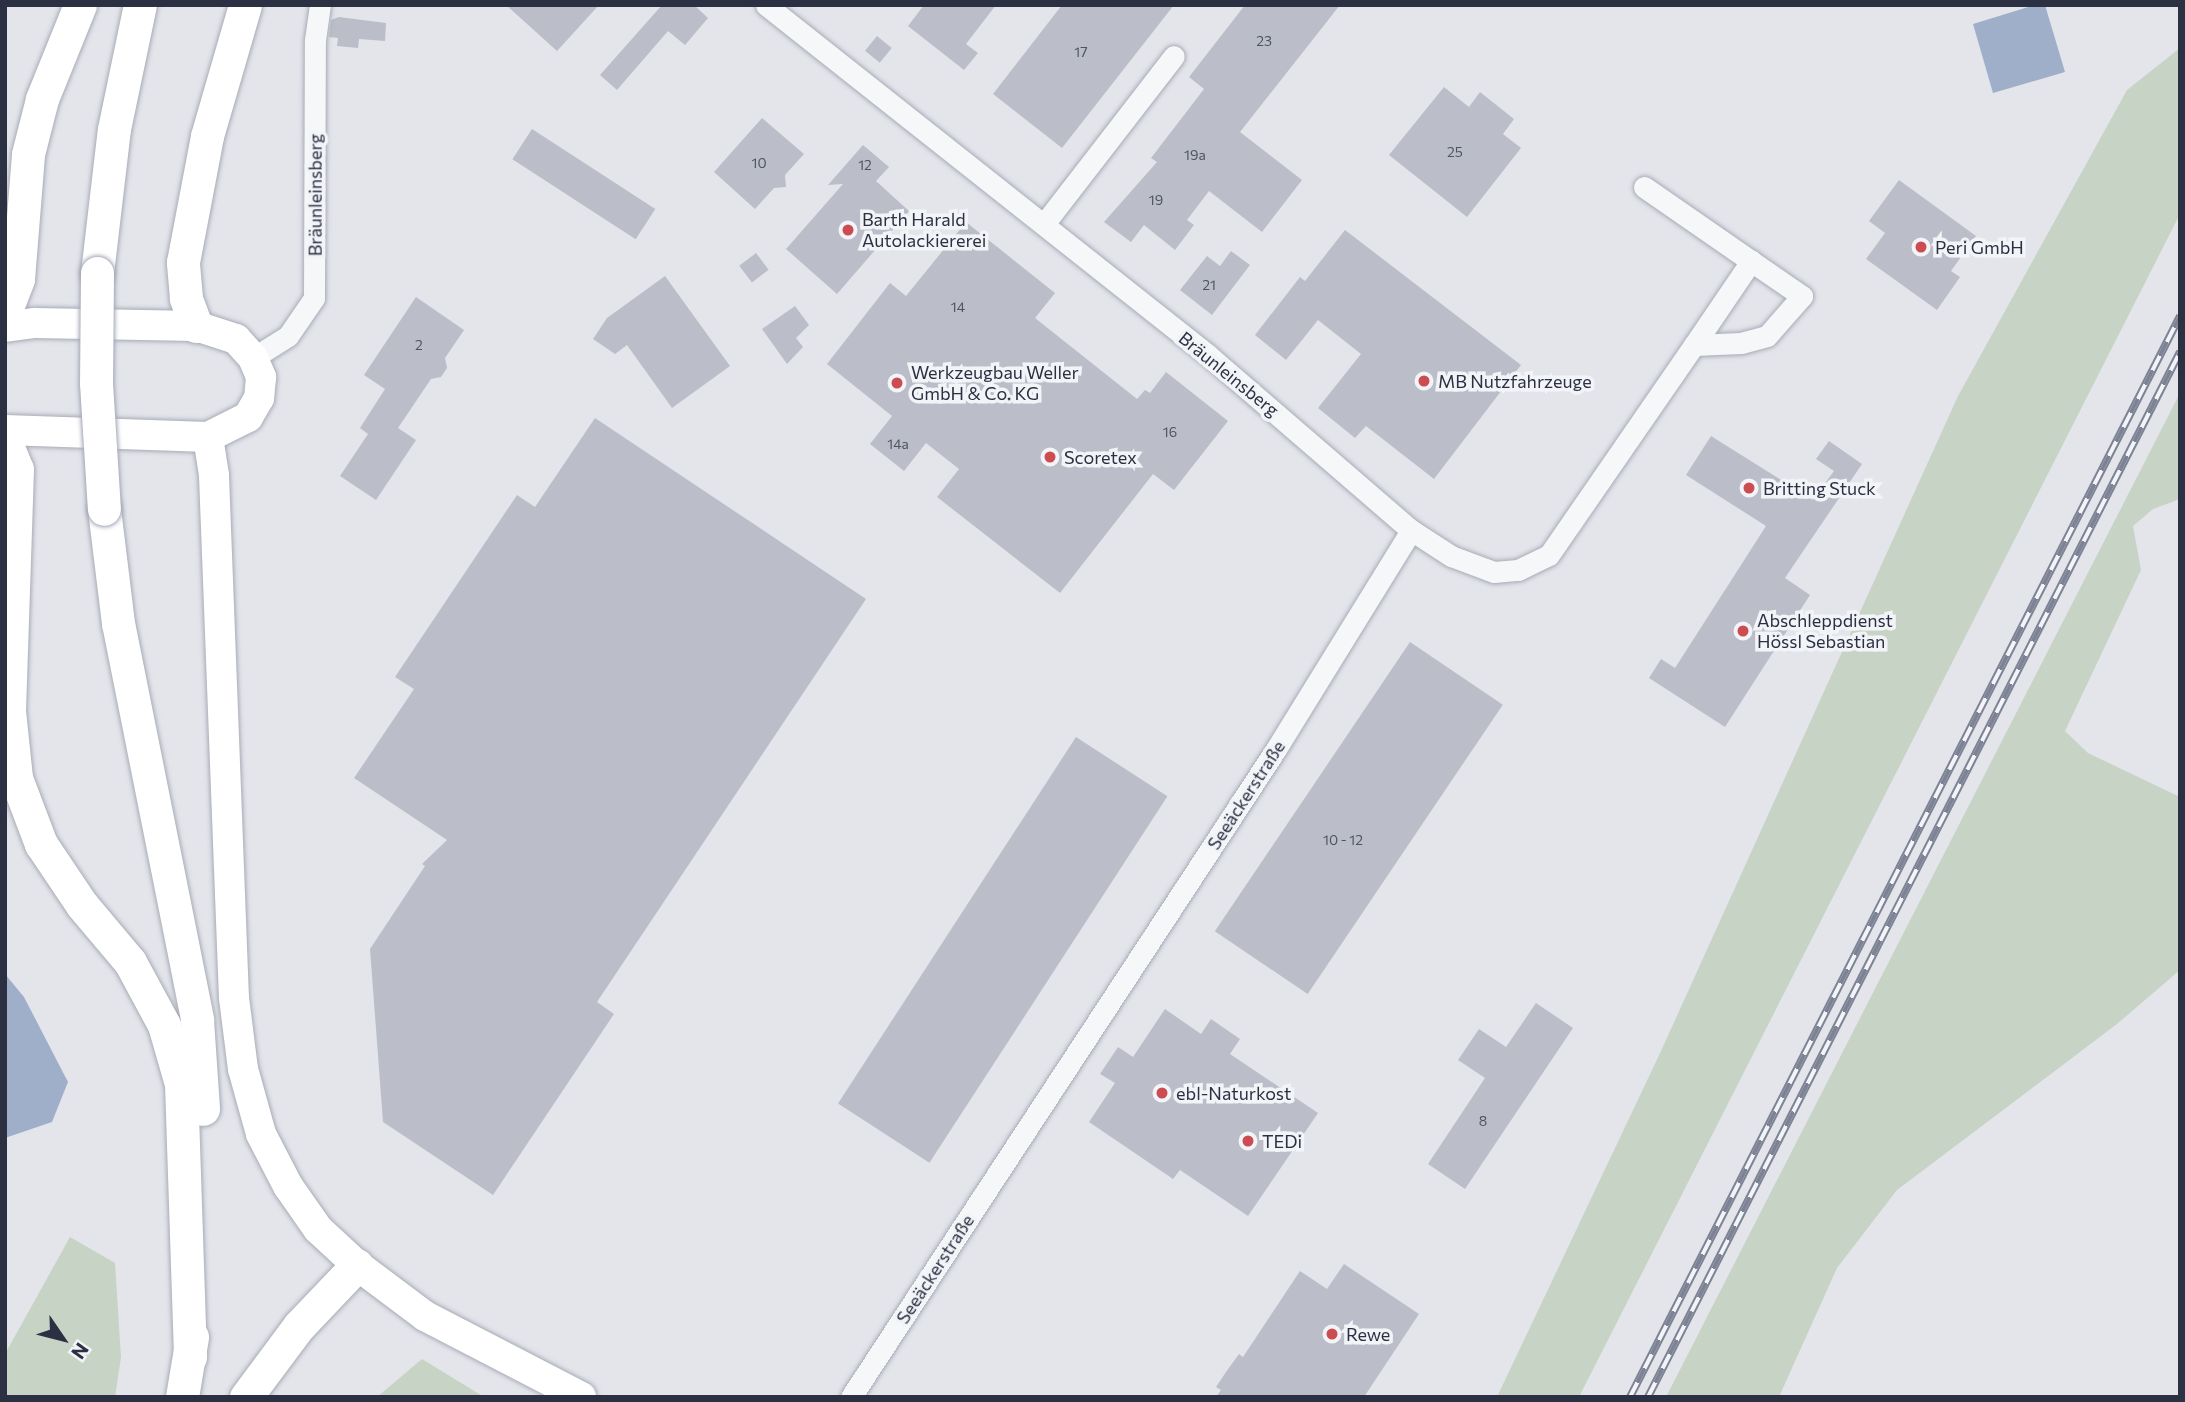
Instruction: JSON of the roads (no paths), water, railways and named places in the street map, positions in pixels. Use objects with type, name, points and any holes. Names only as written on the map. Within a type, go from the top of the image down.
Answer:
[{"type":"main road","points":[[5,313],[18,279],[28,153],[42,99],[80,5]]},
{"type":"main road","points":[[140,5],[114,129],[97,273],[96,383],[104,509],[118,623],[197,1020],[206,1147],[190,1357],[182,1397]]},
{"type":"main road","points":[[196,326],[186,298],[183,262],[207,136],[245,5]]},
{"type":"main road","points":[[5,327],[35,323],[196,326],[236,340],[253,358],[261,377],[259,398],[248,417],[208,437],[5,430]]},
{"type":"main road","points":[[208,437],[214,476],[234,998],[243,1069],[261,1134],[288,1186],[318,1229],[357,1265],[425,1316],[581,1397]]},
{"type":"main road","points":[[5,440],[16,469],[9,711],[16,778],[41,844],[82,905],[130,962],[164,1025],[181,1084],[190,1357]]},
{"type":"main road","points":[[246,1397],[299,1326],[357,1265]]},
{"type":"street","name":"Bräunleinsberg","points":[[253,358],[288,336],[314,298],[315,40],[320,5]]},
{"type":"street","name":"Bräunleinsberg","points":[[766,5],[1208,355],[1411,530]]},
{"type":"street","points":[[1044,224],[1174,56]]},
{"type":"street","points":[[1644,187],[1802,296],[1767,336],[1741,343],[1695,345]]},
{"type":"street","points":[[1411,530],[1451,556],[1494,572],[1518,570],[1549,555],[1751,261]]},
{"type":"street","name":"Seeäckerstraße","points":[[851,1397],[1276,750],[1411,530]]},
{"type":"water","points":[[2035,5],[2045,5],[2065,72],[1993,93],[1973,24]]},
{"type":"water","points":[[5,974],[24,997],[68,1082],[52,1122],[5,1138]]},
{"type":"railway","points":[[1630,1397],[2180,316]]},
{"type":"railway","points":[[1648,1397],[2180,352]]},
{"type":"place","name":"Barth Harald Autolackiererei","points":[[848,230]]},
{"type":"place","name":"Peri GmbH","points":[[1921,247]]},
{"type":"place","name":"MB Nutzfahrzeuge","points":[[1424,381]]},
{"type":"place","name":"Werkzeugbau Weller GmbH & Co. KG","points":[[897,383]]},
{"type":"place","name":"Scoretex","points":[[1050,457]]},
{"type":"place","name":"Britting Stuck","points":[[1749,488]]},
{"type":"place","name":"Abschleppdienst Hössl Sebastian","points":[[1743,631]]},
{"type":"place","name":"ebl-Naturkost","points":[[1162,1093]]},
{"type":"place","name":"TEDi","points":[[1248,1141]]},
{"type":"place","name":"Rewe","points":[[1332,1334]]}]
